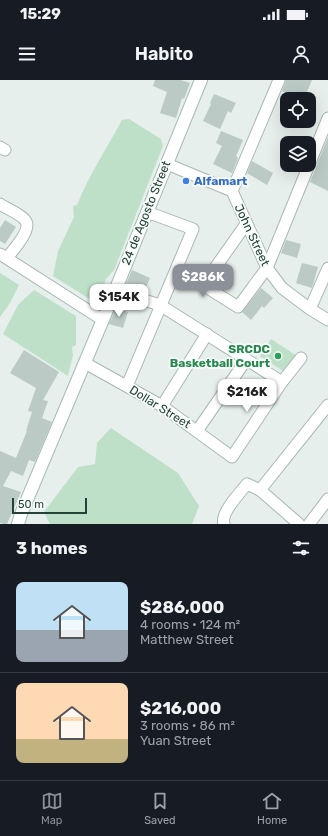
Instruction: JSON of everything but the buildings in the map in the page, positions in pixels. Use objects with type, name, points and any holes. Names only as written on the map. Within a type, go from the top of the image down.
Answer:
[{"type":"street","name":"24 de Agosto Street","points":[[18,524],[201,80]]},
{"type":"street","points":[[232,191],[279,80]]},
{"type":"street","points":[[316,148],[328,118]]},
{"type":"street","name":"John Street","points":[[167,164],[232,191],[266,268],[282,288],[310,309],[328,320]]},
{"type":"street","points":[[246,224],[203,285],[238,307],[266,268],[306,172]]},
{"type":"street","points":[[0,204],[24,220],[27,224],[27,231],[3,256],[103,320]]},
{"type":"street","points":[[126,386],[193,230],[147,212]]},
{"type":"street","points":[[310,309],[328,268]]},
{"type":"street","points":[[115,291],[160,305],[282,382],[301,358]]},
{"type":"street","points":[[162,406],[207,334]]},
{"type":"street","points":[[197,431],[246,360]]},
{"type":"street","name":"Dollar Street","points":[[84,363],[162,406],[232,457],[282,382]]},
{"type":"street","points":[[260,490],[328,405]]},
{"type":"street","points":[[224,524],[223,518],[230,506],[247,484],[260,490],[299,524]]},
{"type":"street","points":[[309,524],[328,499]]},
{"type":"green space","points":[[129,119],[161,139],[163,146],[114,270],[106,279],[96,303],[53,276],[58,251],[74,217],[73,206],[77,205],[93,172],[122,120]]},
{"type":"green space","points":[[0,273],[19,285],[10,303],[0,317]]},
{"type":"green space","points":[[34,290],[76,316],[76,345],[72,347],[73,355],[68,376],[3,334],[18,305]]},
{"type":"green space","name":"SRCDC Basketball Court","points":[[271,339],[297,356],[286,373],[260,356]]},
{"type":"green space","points":[[111,428],[178,473],[199,506],[192,524],[50,524],[44,512],[78,467],[95,464],[97,443]]},
{"type":"place","name":"Alfamart","points":[[186,181]]},
{"type":"place","name":"SRCDC Basketball Court","points":[[278,356]]}]
